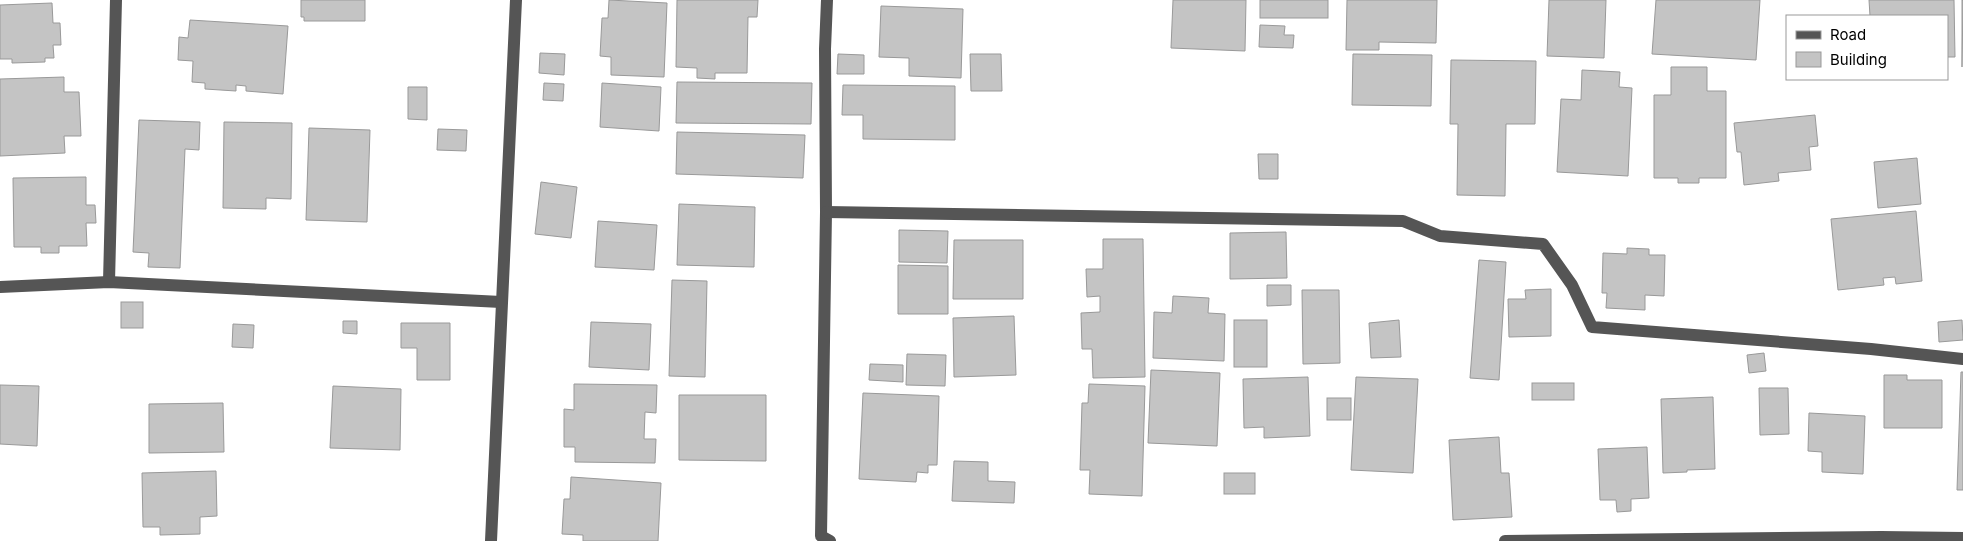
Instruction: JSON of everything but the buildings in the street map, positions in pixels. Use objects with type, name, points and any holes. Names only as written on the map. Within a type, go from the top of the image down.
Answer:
[{"type":"street","points":[[109,282],[116,0]]},
{"type":"street","points":[[491,541],[516,0]]},
{"type":"street","points":[[827,0],[821,536],[830,541]]},
{"type":"street","points":[[826,212],[1403,222],[1440,236],[1543,244],[1572,285],[1592,327],[1861,348],[1963,359]]},
{"type":"street","points":[[0,287],[109,282],[501,302]]},
{"type":"street","points":[[1505,541],[1881,537],[1963,538]]}]
